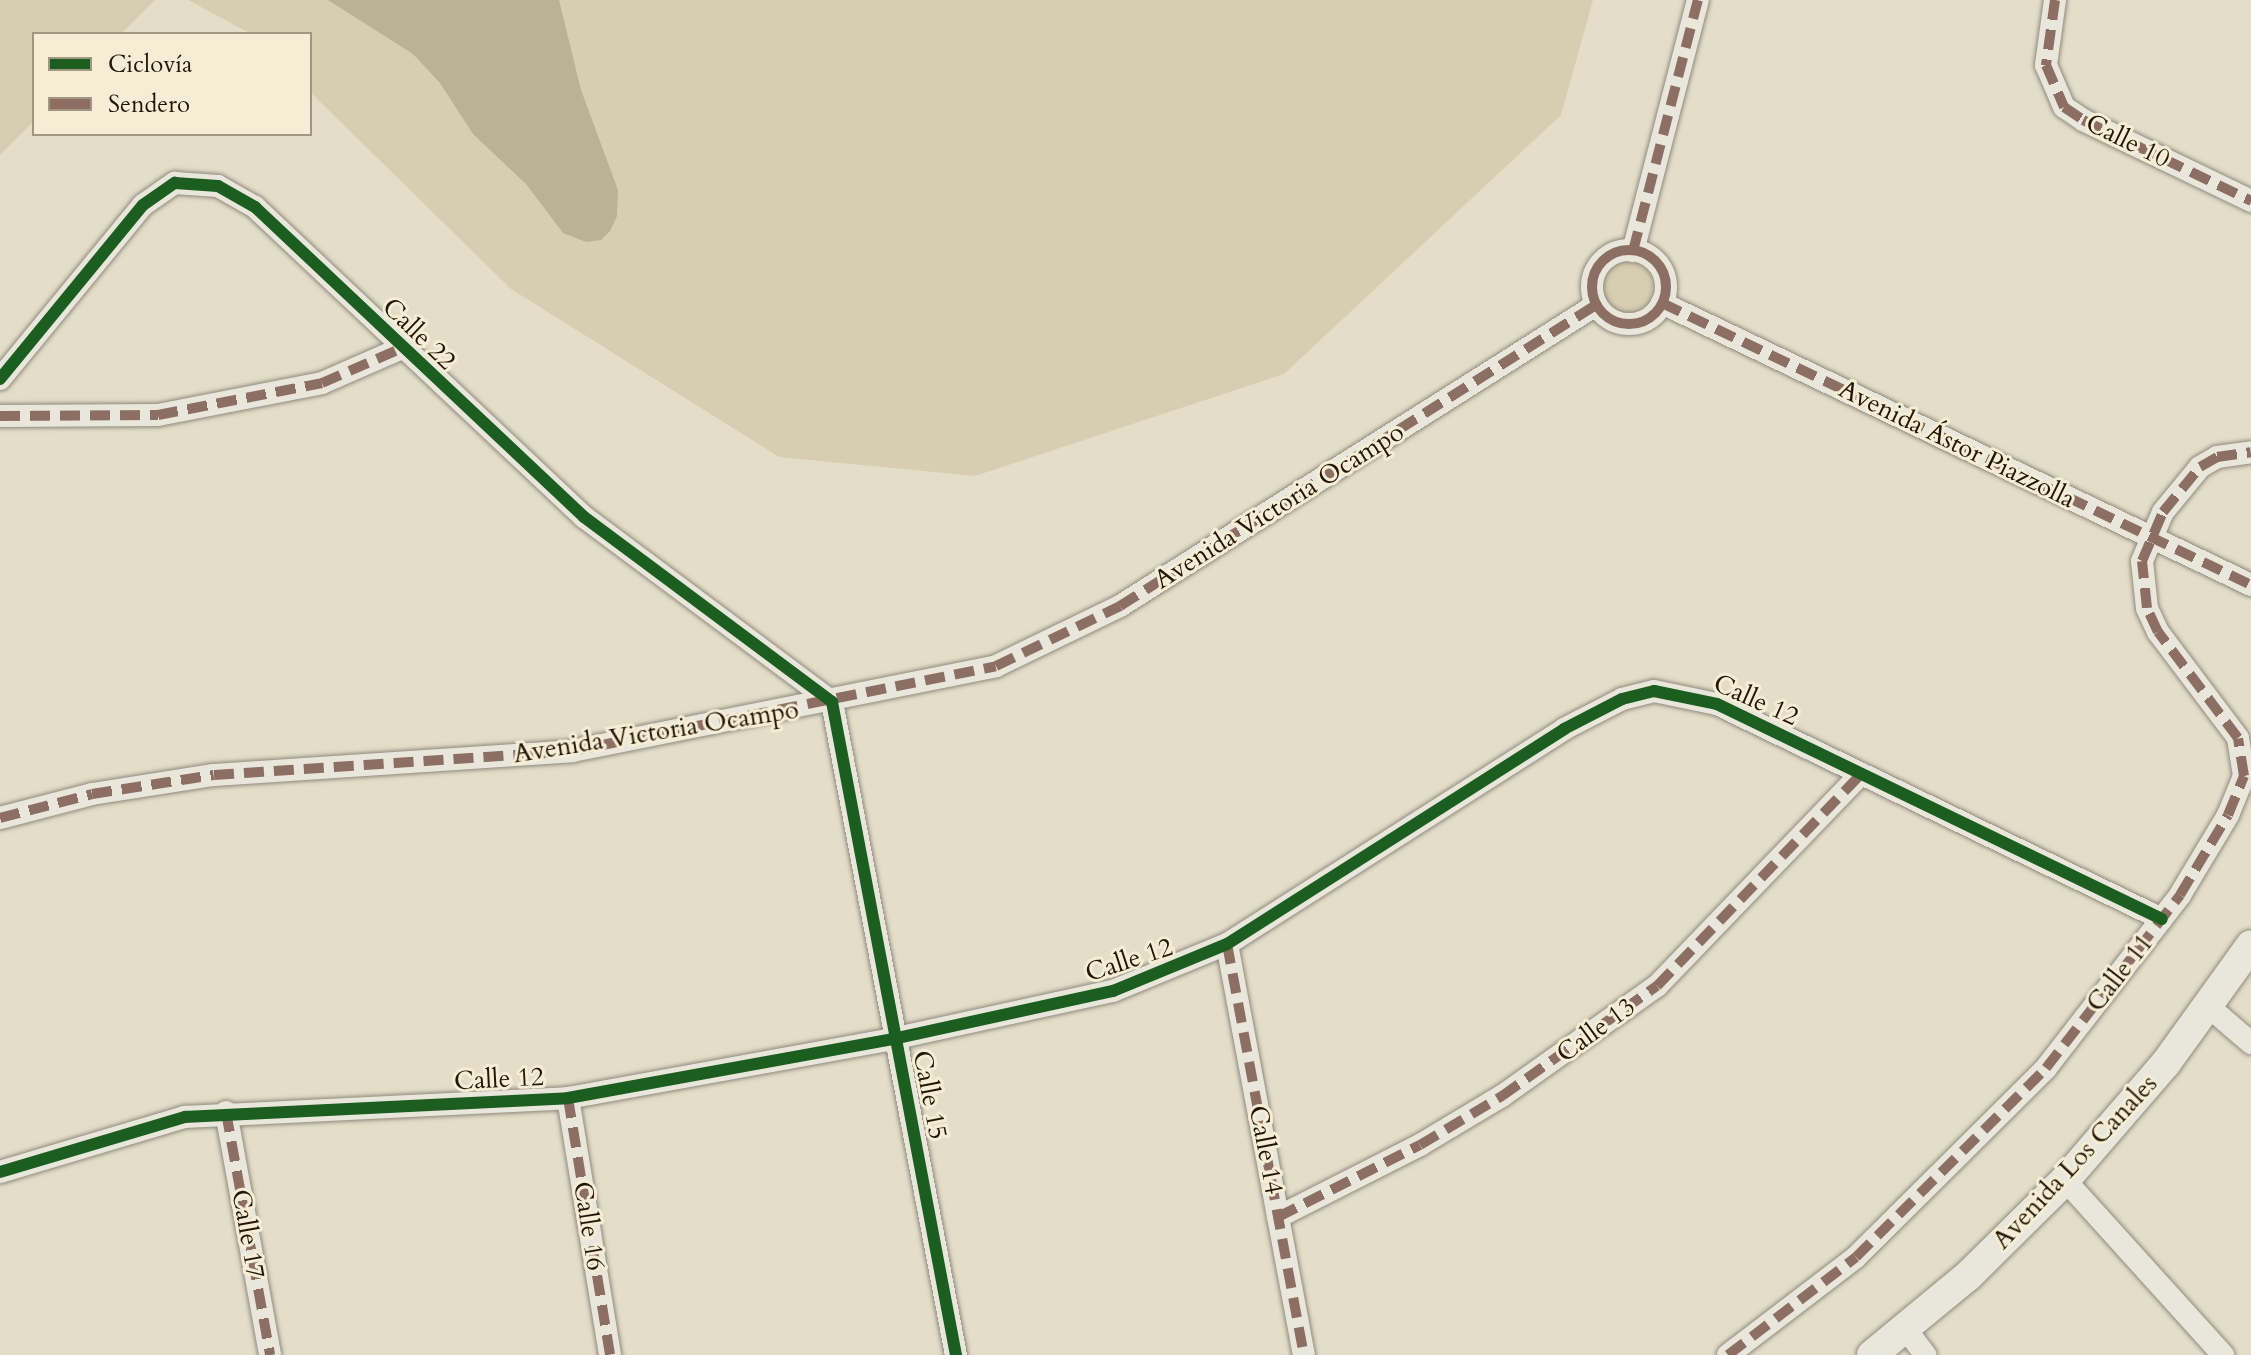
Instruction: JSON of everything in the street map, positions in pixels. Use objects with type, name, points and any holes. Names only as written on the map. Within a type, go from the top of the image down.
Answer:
[{"type":"main road","name":"Avenida Los Canales","points":[[1872,1355],[2065,1180],[2208,1006],[2251,945]]},
{"type":"street","points":[[1633,251],[1698,0]]},
{"type":"street","name":"Calle 10","points":[[2055,0],[2046,65],[2064,107],[2251,201]]},
{"type":"street","name":"Calle 22","points":[[0,379],[143,205],[175,183],[218,186],[255,207],[584,517],[832,702]]},
{"type":"street","points":[[1633,251],[1661,269],[1662,303],[1647,319],[1624,324],[1596,305],[1591,283],[1601,262],[1633,251]]},
{"type":"street","name":"Avenida Ástor Piazzolla","points":[[1662,303],[2251,585]]},
{"type":"street","name":"Avenida Victoria Ocampo","points":[[0,818],[151,783],[572,751],[832,702],[996,666],[1084,628],[1596,305]]},
{"type":"street","points":[[0,416],[158,415],[322,383],[402,348]]},
{"type":"street","name":"Calle 11","points":[[1728,1355],[1856,1257],[1985,1133],[2046,1068],[2162,919],[2228,815],[2244,776],[2244,757],[2238,738],[2174,656],[2147,608],[2142,561],[2149,536],[2200,467],[2217,457],[2251,452]]},
{"type":"street","name":"Calle 12","points":[[0,1172],[131,1130],[226,1112],[568,1098],[897,1038],[1113,991],[1227,944],[1564,729],[1622,699],[1654,691],[1696,697],[2162,919]]},
{"type":"street","name":"Calle 15","points":[[832,702],[956,1355]]},
{"type":"street","name":"Calle 13","points":[[1278,1217],[1420,1145],[1502,1096],[1657,986],[1861,774]]},
{"type":"street","name":"Calle 14","points":[[1227,944],[1304,1355]]},
{"type":"street","points":[[2208,1006],[2251,1043]]},
{"type":"street","name":"Calle 16","points":[[568,1098],[610,1355]]},
{"type":"street","name":"Calle 17","points":[[226,1112],[270,1355]]},
{"type":"street","points":[[2065,1180],[2223,1355]]},
{"type":"street","points":[[1905,1328],[1925,1355]]},
{"type":"shaded area","points":[[0,0],[155,0],[123,32],[32,32],[32,123],[0,155]]},
{"type":"shaded area","points":[[188,0],[1593,0],[1561,115],[1284,374],[975,476],[779,457],[511,289],[312,94],[312,32],[247,32]]},
{"type":"shaded area","points":[[328,0],[559,0],[581,90],[618,190],[617,216],[610,231],[601,240],[586,242],[563,233],[526,184],[473,134],[440,83],[413,54]]},
{"type":"shaded area","points":[[1627,261],[1645,269],[1653,287],[1645,305],[1627,313],[1609,305],[1601,287],[1609,269]]},
{"type":"marked path","points":[[1633,251],[1698,0]]},
{"type":"marked path","points":[[2055,0],[2046,65],[2064,107],[2083,120],[2251,201]]},
{"type":"marked path","points":[[1629,250],[1650,256],[1660,266],[1666,287],[1660,308],[1650,318],[1629,324],[1608,318],[1598,308],[1592,287],[1598,266],[1608,256],[1629,250]]},
{"type":"marked path","points":[[1662,303],[2251,585]]},
{"type":"marked path","points":[[0,818],[92,794],[214,775],[572,751],[996,666],[1120,606],[1596,305]]},
{"type":"marked path","points":[[0,416],[158,415],[322,383],[402,348]]},
{"type":"marked path","points":[[1728,1355],[1856,1257],[2046,1068],[2180,895],[2228,815],[2244,776],[2238,738],[2158,632],[2147,608],[2142,561],[2163,512],[2200,467],[2217,457],[2251,452]]},
{"type":"marked path","points":[[1278,1217],[1420,1145],[1502,1096],[1657,986],[1861,774]]},
{"type":"marked path","points":[[1227,944],[1304,1355]]},
{"type":"marked path","points":[[568,1098],[610,1355]]},
{"type":"marked path","points":[[226,1112],[270,1355]]},
{"type":"cycle path","points":[[0,379],[143,205],[175,183],[218,186],[255,207],[584,517],[832,702],[956,1355]]},
{"type":"cycle path","points":[[0,1172],[185,1117],[568,1098],[897,1038],[1113,991],[1227,944],[1564,729],[1622,699],[1654,691],[1717,704],[2162,919]]}]
